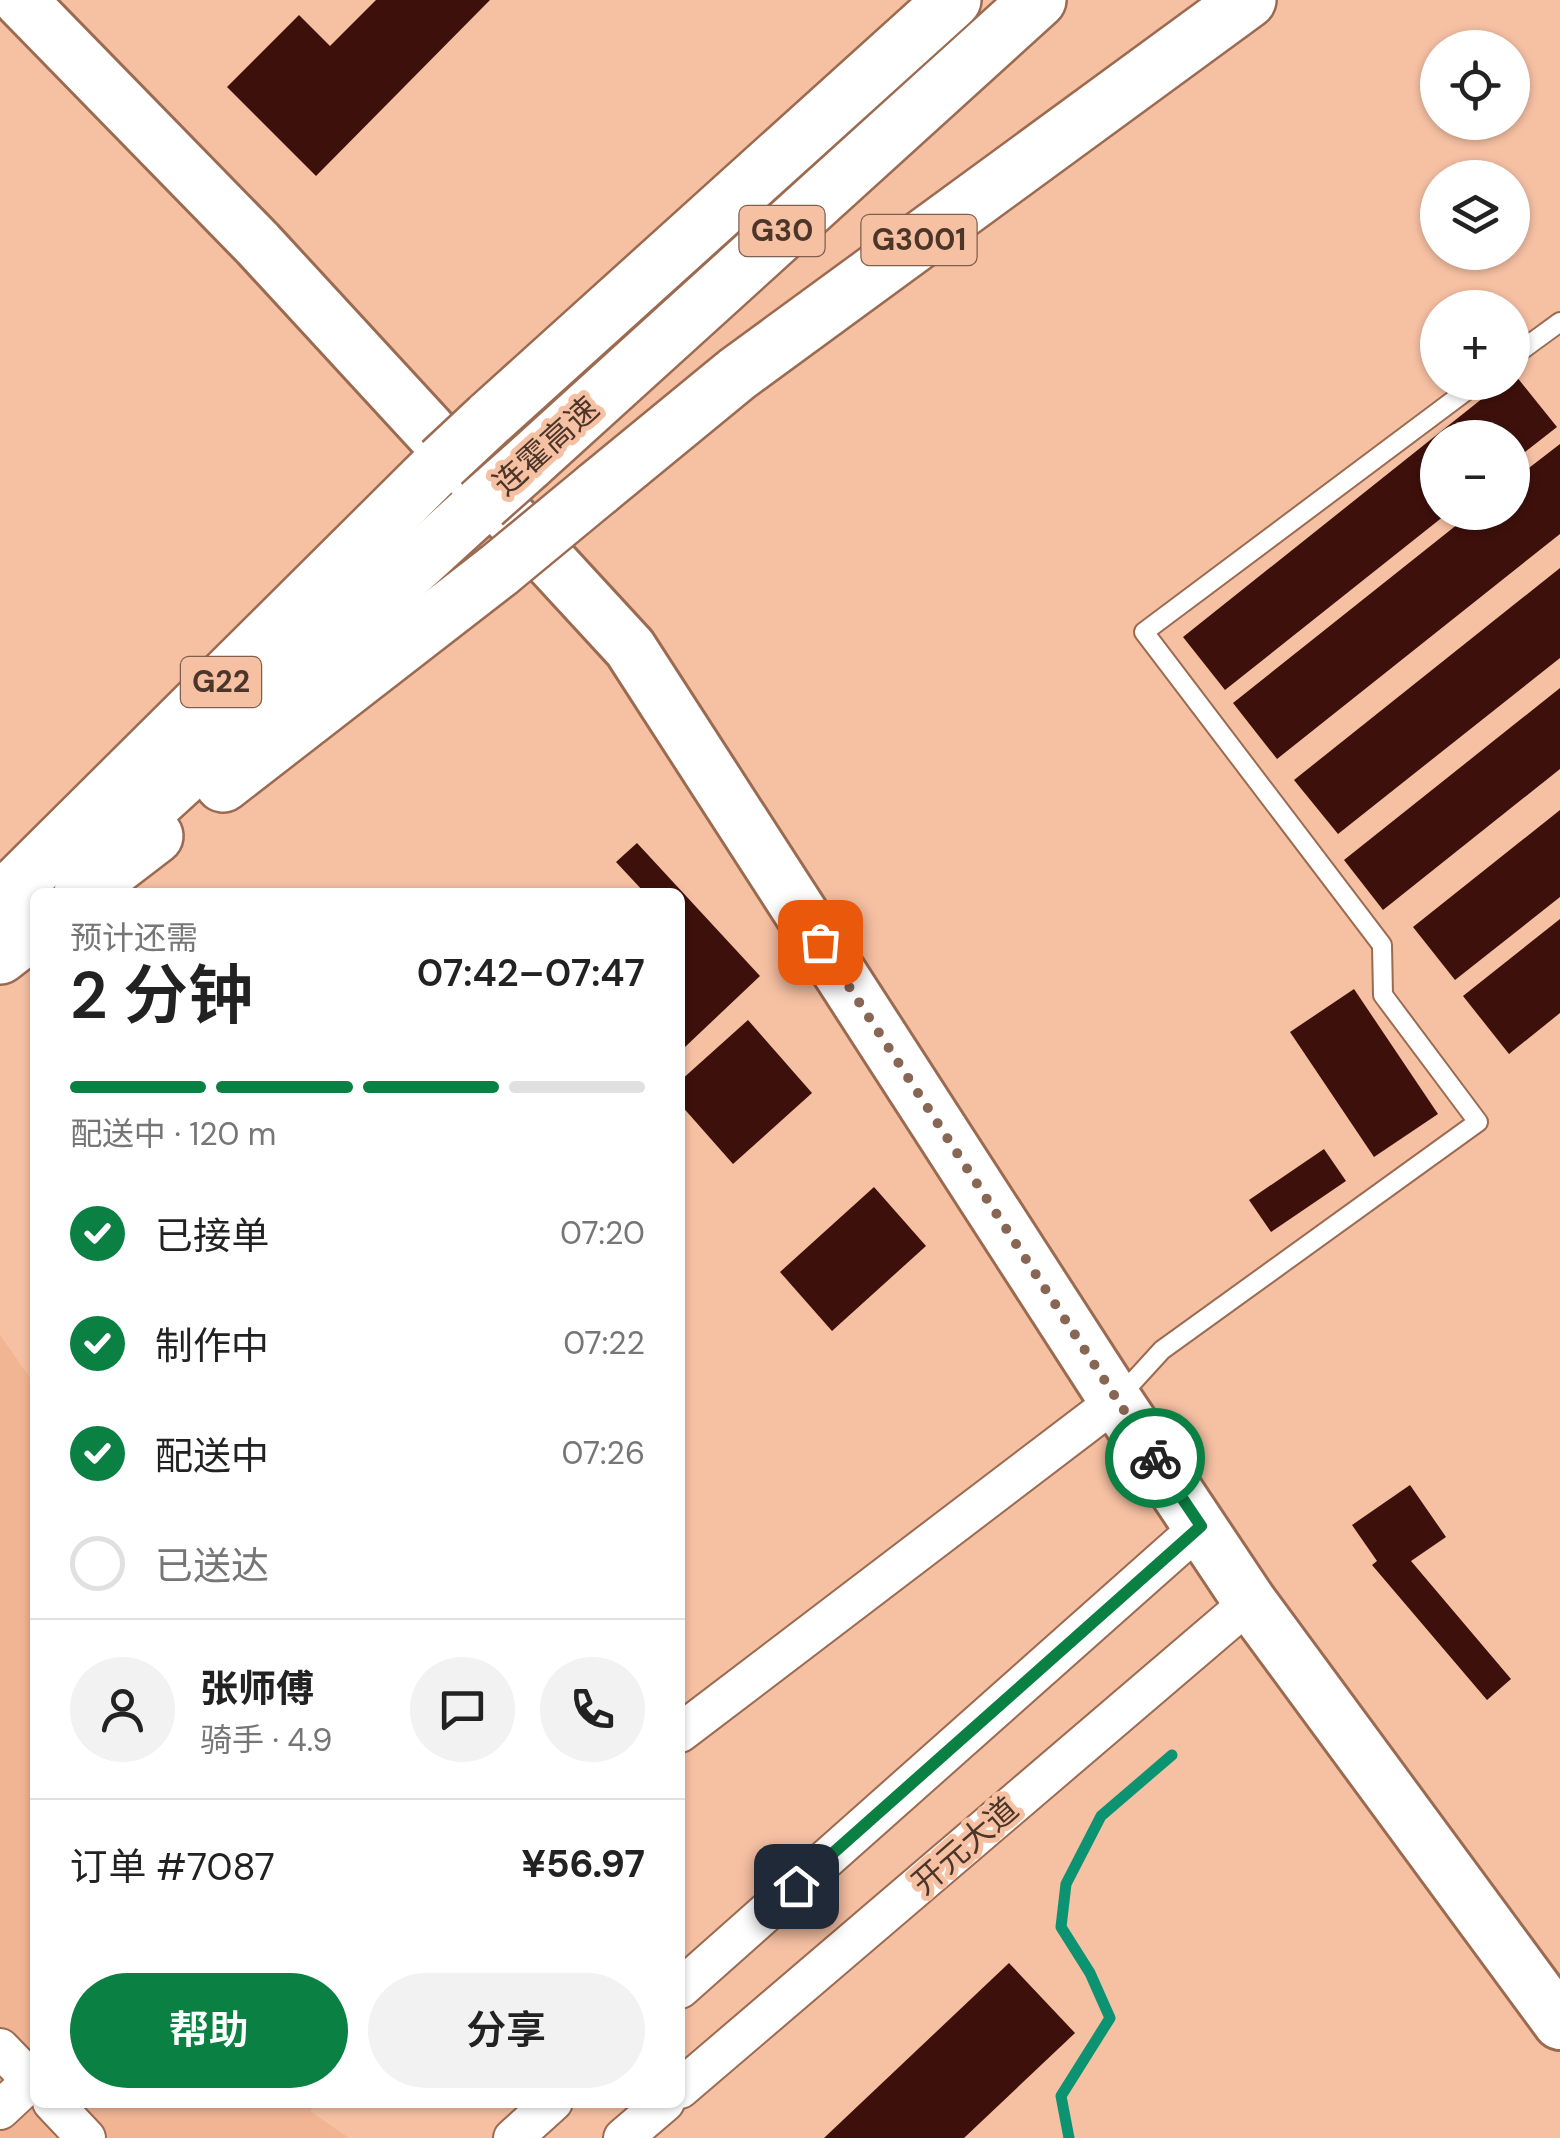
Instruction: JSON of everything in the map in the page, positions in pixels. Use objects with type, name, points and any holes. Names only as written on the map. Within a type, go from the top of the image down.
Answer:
[{"type":"highway","points":[[871,74],[937,0]]},
{"type":"highway","name":"连霍高速","points":[[0,902],[442,463],[953,0]]},
{"type":"highway","name":"连霍高速","points":[[60,888],[1038,0]]},
{"type":"highway","name":"G3001","points":[[87,888],[500,570],[737,374],[1248,0]]},
{"type":"highway","points":[[0,943],[30,916]]},
{"type":"highway","points":[[0,956],[30,932]]},
{"type":"street","points":[[20,0],[258,244],[630,648],[1250,1602],[1560,2023]]},
{"type":"street","points":[[685,1730],[1116,1401]]},
{"type":"street","points":[[685,1985],[1201,1526]]},
{"type":"street","name":"开元大道","points":[[685,2085],[1250,1602]]},
{"type":"street","points":[[0,2048],[30,2079]]},
{"type":"street","points":[[0,2110],[30,2094]]},
{"type":"street","points":[[58,2108],[86,2138]]},
{"type":"street","points":[[623,2138],[658,2108]]},
{"type":"lane","points":[[1530,344],[1560,322]]},
{"type":"lane","points":[[1116,1401],[1162,1350],[1478,1122],[1383,995],[1382,945],[1144,632],[1454,400]]},
{"type":"shaded area","points":[[0,1335],[30,1378],[30,2108],[313,2108],[310,2111],[349,2138],[0,2138]]},
{"type":"building","points":[[376,0],[490,0],[316,176],[227,87],[299,15],[330,46]]},
{"type":"building","points":[[1530,393],[1557,427],[1530,448],[1530,420],[1455,420],[1480,400],[1530,400]]},
{"type":"building","points":[[1560,444],[1560,534],[1277,759],[1233,703],[1450,530],[1530,530],[1530,467]]},
{"type":"building","points":[[1420,448],[1420,530],[1426,530],[1225,690],[1183,637]]},
{"type":"building","points":[[1560,568],[1560,658],[1338,834],[1294,780]]},
{"type":"building","points":[[1560,688],[1560,769],[1383,910],[1344,860]]},
{"type":"building","points":[[1560,810],[1560,897],[1455,980],[1413,927]]},
{"type":"building","points":[[637,843],[679,888],[640,888],[616,862]]},
{"type":"building","points":[[685,895],[760,976],[685,1047]]},
{"type":"building","points":[[1560,919],[1560,1013],[1509,1054],[1463,996]]},
{"type":"building","points":[[1354,989],[1438,1114],[1374,1157],[1290,1032]]},
{"type":"building","points":[[748,1020],[812,1093],[733,1164],[685,1110],[685,1077]]},
{"type":"building","points":[[1324,1149],[1346,1181],[1271,1232],[1249,1200]]},
{"type":"building","points":[[874,1187],[926,1246],[832,1331],[780,1272]]},
{"type":"building","points":[[1410,1485],[1446,1537],[1411,1561],[1511,1679],[1487,1700],[1372,1565],[1377,1561],[1352,1525]]},
{"type":"building","points":[[1009,1963],[1075,2033],[964,2138],[824,2138]]},
{"type":"waterway","points":[[1069,2138],[1061,2096],[1110,2018],[1090,1973],[1061,1927],[1066,1884],[1101,1816],[1172,1755]]},
{"type":"way so far","points":[[820,942],[1155,1458]]},
{"type":"route","points":[[796,1886],[1201,1526],[1155,1458]]}]
